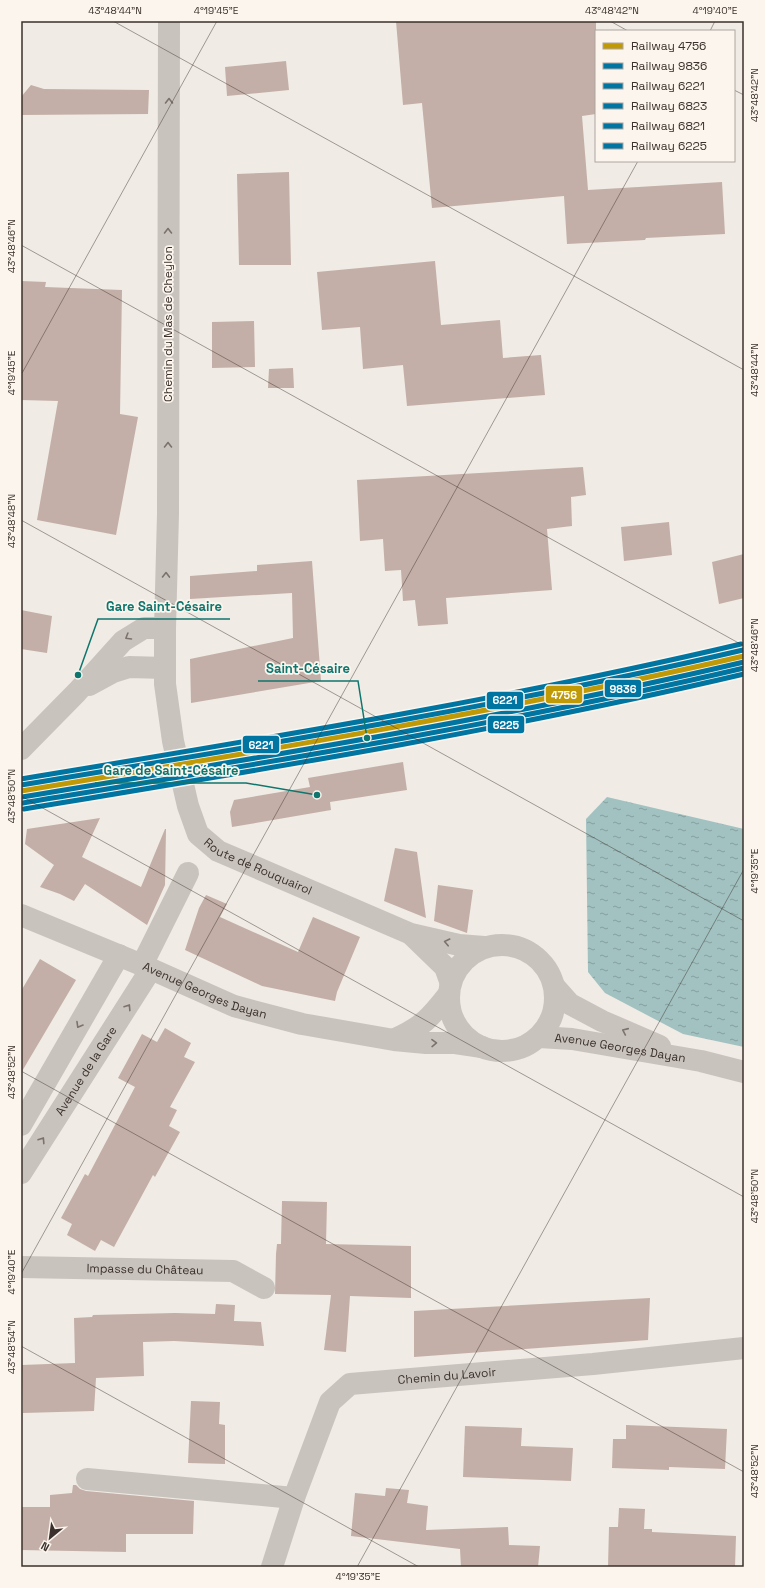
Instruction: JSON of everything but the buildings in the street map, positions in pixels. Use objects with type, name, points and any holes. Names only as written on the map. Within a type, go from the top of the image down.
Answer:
[{"type":"street","name":"Chemin du Mas de Cheylon","points":[[165,628],[168,506],[169,21]]},
{"type":"street","points":[[21,750],[77,692],[123,641],[144,628],[165,628]]},
{"type":"street","name":"Route de Rouquairol","points":[[165,628],[165,676],[173,741],[188,806],[198,834],[218,851],[411,934],[459,945],[484,947]]},
{"type":"street","points":[[77,692],[113,672],[129,667],[165,676]]},
{"type":"street","name":"Avenue de la Gare","points":[[21,1173],[146,967],[188,873]]},
{"type":"street","name":"Avenue Georges Dayan","points":[[21,915],[119,955],[234,1006],[302,1024],[426,1043],[455,1043],[482,1047]]},
{"type":"street","name":"Route de Rouquairol","points":[[411,934],[445,967],[449,988]]},
{"type":"street","points":[[395,1039],[414,1030],[432,1015],[449,988],[456,970],[463,960],[476,950],[501,944],[516,946],[529,952],[543,963],[552,978],[554,986],[555,998],[551,1019],[539,1037],[522,1047],[513,1050],[496,1051],[482,1047],[468,1039],[455,1023],[450,1011],[449,988]]},
{"type":"street","points":[[21,1125],[119,955]]},
{"type":"street","name":"Avenue Georges Dayan","points":[[554,986],[570,1004],[602,1021],[646,1041],[701,1061]]},
{"type":"street","name":"Avenue Georges Dayan","points":[[539,1037],[572,1039],[701,1061],[744,1072]]},
{"type":"street","name":"Impasse du Château","points":[[21,1267],[233,1271],[264,1288]]},
{"type":"street","name":"Chemin du Lavoir","points":[[272,1567],[294,1498],[330,1402],[350,1384],[593,1364],[744,1348]]},
{"type":"street","points":[[87,1479],[294,1498]]},
{"type":"water","points":[[607,797],[744,829],[744,1047],[683,1034],[605,993],[588,972],[586,819]]},
{"type":"rail line","name":"6821","points":[[21,779],[382,718],[562,683],[741,644]]},
{"type":"rail line","name":"6221","points":[[21,785],[383,724],[563,689],[743,650]]},
{"type":"rail line","name":"4756","points":[[21,791],[384,729],[564,695],[744,656]]},
{"type":"rail line","name":"9836","points":[[22,797],[384,736],[564,701],[744,662]]},
{"type":"rail line","name":"6823","points":[[23,803],[385,742],[565,707],[744,668]]},
{"type":"rail line","name":"6225","points":[[24,809],[385,748],[565,713],[744,674]]},
{"type":"place","name":"Gare Saint-Césaire","points":[[78,675]]},
{"type":"place","name":"Saint-Césaire","points":[[367,738]]},
{"type":"place","name":"Gare de Saint-Césaire","points":[[317,795]]}]
